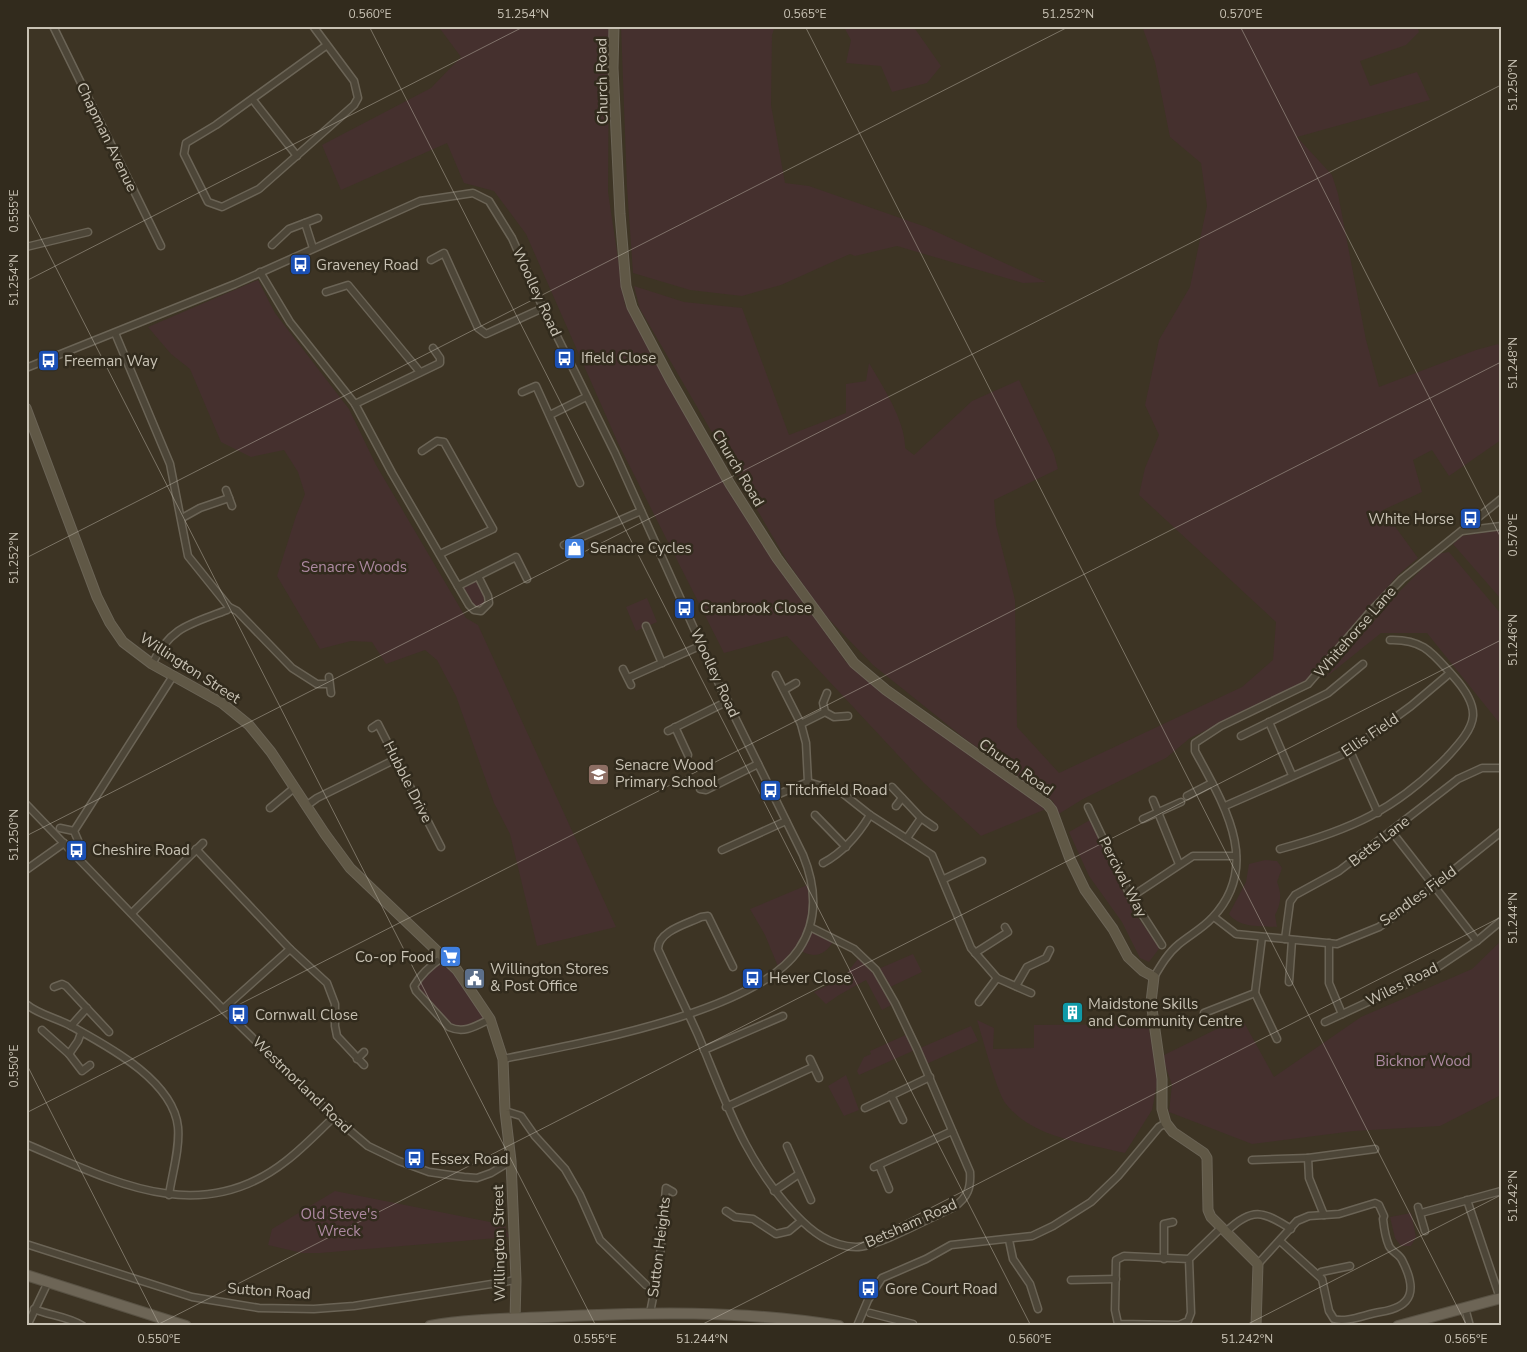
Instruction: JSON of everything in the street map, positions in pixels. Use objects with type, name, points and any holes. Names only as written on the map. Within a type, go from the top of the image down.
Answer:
[{"type":"main road","points":[[26,1275],[186,1326]]},
{"type":"main road","points":[[1398,1326],[1501,1298]]},
{"type":"main road","points":[[430,1326],[515,1319],[650,1312],[753,1316],[833,1325]]},
{"type":"street","name":"Chapman Avenue","points":[[53,26],[161,246]]},
{"type":"street","points":[[313,26],[354,81],[358,98],[354,105],[251,194],[222,207],[208,202],[184,154],[186,143],[253,100],[327,45]]},
{"type":"street","name":"Church Road","points":[[614,26],[613,68],[620,214],[626,286],[632,307],[670,379],[730,484],[777,558],[854,663],[886,690],[1052,810],[1070,859],[1085,890],[1113,928],[1128,957],[1142,971],[1154,977]]},
{"type":"street","points":[[253,100],[297,156]]},
{"type":"street","name":"Woolley Road","points":[[26,368],[260,272],[420,201],[473,193],[489,201],[495,207],[512,238],[543,308],[615,453],[728,701],[803,855],[812,883],[815,907],[810,927],[799,949],[779,969],[745,991],[689,1014],[612,1036],[503,1060]]},
{"type":"street","points":[[272,245],[289,229],[318,218]]},
{"type":"street","points":[[305,223],[312,248]]},
{"type":"street","points":[[26,247],[88,232]]},
{"type":"street","points":[[431,260],[444,253],[478,328],[486,334],[543,308]]},
{"type":"street","points":[[260,272],[290,322],[355,404],[392,473],[458,586],[474,610],[480,611],[489,603],[488,596],[478,576]]},
{"type":"street","points":[[326,292],[348,285],[420,372]]},
{"type":"street","points":[[115,333],[170,464],[182,518],[182,534],[188,556],[229,607],[237,610],[277,654],[306,679],[317,684],[329,680],[330,693]]},
{"type":"street","points":[[355,404],[440,363],[440,358],[433,348]]},
{"type":"street","points":[[522,392],[536,386],[580,483]]},
{"type":"street","points":[[550,415],[586,397]]},
{"type":"street","name":"Willington Street","points":[[26,408],[106,614],[123,642],[152,664],[222,702],[249,724],[271,752],[350,868],[443,956],[465,980],[490,1019],[503,1060],[505,1110],[511,1160],[516,1280],[515,1319]]},
{"type":"street","points":[[422,451],[437,441],[444,442],[493,529],[440,554]]},
{"type":"street","points":[[226,490],[232,506]]},
{"type":"street","points":[[182,518],[200,508],[229,498]]},
{"type":"street","name":"Whitehorse Lane","points":[[1212,783],[1195,751],[1195,743],[1222,726],[1308,684],[1364,618],[1402,579],[1501,499]]},
{"type":"street","points":[[564,545],[640,511]]},
{"type":"street","points":[[1460,532],[1501,526]]},
{"type":"street","points":[[458,586],[516,557],[527,579]]},
{"type":"street","points":[[152,664],[160,648],[178,630],[228,610],[229,607]]},
{"type":"street","points":[[646,626],[662,663]]},
{"type":"street","points":[[1280,849],[1332,834],[1378,813],[1430,775],[1456,747],[1468,729],[1473,716],[1468,696],[1430,650],[1416,643],[1390,640]]},
{"type":"street","points":[[628,678],[702,645]]},
{"type":"street","points":[[1241,736],[1328,693],[1363,664]]},
{"type":"street","points":[[623,669],[631,685]]},
{"type":"street","name":"Ellis Field","points":[[1225,806],[1350,751],[1404,712],[1450,673]]},
{"type":"street","points":[[776,675],[801,724],[806,743],[808,782]]},
{"type":"street","points":[[74,831],[173,676]]},
{"type":"street","points":[[784,690],[796,683]]},
{"type":"street","points":[[827,693],[823,703],[825,712],[834,717],[848,716]]},
{"type":"street","points":[[668,730],[728,701]]},
{"type":"street","points":[[801,724],[825,712]]},
{"type":"street","points":[[1269,722],[1292,775]]},
{"type":"street","name":"Hubble Drive","points":[[372,728],[378,724],[441,847]]},
{"type":"street","points":[[675,727],[688,755]]},
{"type":"street","points":[[1350,751],[1378,813]]},
{"type":"street","points":[[306,806],[317,798],[396,759]]},
{"type":"street","points":[[700,789],[706,790],[758,764]]},
{"type":"street","name":"Betts Lane","points":[[1289,982],[1288,939],[1290,902],[1295,895],[1339,871],[1392,832],[1458,779],[1482,768],[1501,768]]},
{"type":"street","points":[[774,796],[808,782],[841,792],[870,815],[932,855],[975,953],[997,978],[1031,993]]},
{"type":"street","points":[[1187,796],[1212,783],[1225,806],[1235,834],[1236,856],[1233,885],[1224,904],[1214,917],[1169,953],[1154,977],[1150,1002],[1162,1079],[1162,1109],[1166,1122],[1173,1132],[1204,1153],[1206,1158],[1208,1210],[1258,1264]]},
{"type":"street","points":[[270,808],[294,788]]},
{"type":"street","points":[[892,788],[922,818],[934,827]]},
{"type":"street","points":[[896,806],[902,798]]},
{"type":"street","points":[[1153,800],[1179,864]]},
{"type":"street","points":[[1143,819],[1182,802]]},
{"type":"street","name":"Westmorland Road","points":[[26,804],[223,1009],[334,1117],[368,1146],[399,1161],[429,1172],[477,1178],[491,1173],[511,1160]]},
{"type":"street","name":"Percival Way","points":[[1088,807],[1131,897],[1162,944]]},
{"type":"street","points":[[815,815],[846,847]]},
{"type":"street","points":[[823,863],[846,847],[858,834],[870,815]]},
{"type":"street","points":[[907,838],[922,818]]},
{"type":"street","points":[[722,850],[786,821]]},
{"type":"street","points":[[60,828],[74,831]]},
{"type":"street","points":[[74,831],[80,845]]},
{"type":"street","points":[[1392,832],[1436,885],[1477,941]]},
{"type":"street","name":"Sendles Field","points":[[1214,917],[1236,934],[1337,944],[1379,926],[1436,885],[1501,832]]},
{"type":"street","points":[[26,870],[64,843]]},
{"type":"street","points":[[132,913],[203,843]]},
{"type":"street","points":[[196,849],[290,949],[327,983],[335,1004],[334,1026],[337,1036],[364,1065]]},
{"type":"street","points":[[1131,897],[1193,856],[1236,856]]},
{"type":"street","points":[[944,879],[982,861]]},
{"type":"street","points":[[689,1014],[658,949],[662,936],[701,917],[708,916],[733,967]]},
{"type":"street","name":"Wiles Road","points":[[1325,1022],[1426,975],[1477,941],[1501,920]]},
{"type":"street","name":"Betsham Road","points":[[689,1014],[726,1107],[748,1153],[774,1191],[801,1221],[820,1236],[835,1244],[857,1247],[874,1243],[954,1207],[965,1199],[971,1186],[970,1172],[930,1077],[895,1003],[876,970],[854,949],[810,927]]},
{"type":"street","points":[[975,953],[1008,932],[1005,927]]},
{"type":"street","points":[[1262,938],[1255,993],[1277,1039]]},
{"type":"street","points":[[1329,943],[1329,983],[1342,1014]]},
{"type":"street","points":[[223,1009],[290,949]]},
{"type":"street","points":[[1016,986],[1027,967],[1046,958],[1050,950]]},
{"type":"street","points":[[443,956],[431,965],[417,981],[414,986],[416,992],[449,1027],[456,1030],[471,1029],[490,1019]]},
{"type":"street","points":[[980,1002],[997,978]]},
{"type":"street","points":[[54,987],[62,984],[66,986],[105,1031]]},
{"type":"street","points":[[1204,1013],[1255,993]]},
{"type":"street","points":[[26,1004],[112,1048],[129,1060],[154,1084],[173,1108],[178,1129],[169,1195]]},
{"type":"street","points":[[71,1026],[87,1008]]},
{"type":"street","points":[[704,1050],[782,1016]]},
{"type":"street","points":[[46,1031],[69,1054],[82,1071],[90,1065]]},
{"type":"street","points":[[69,1054],[78,1042],[81,1033]]},
{"type":"street","points":[[358,1059],[364,1052]]},
{"type":"street","points":[[810,1059],[818,1078]]},
{"type":"street","points":[[726,1107],[813,1066]]},
{"type":"street","points":[[865,1108],[930,1077]]},
{"type":"street","points":[[891,1095],[903,1120]]},
{"type":"street","points":[[505,1110],[521,1116],[535,1136],[565,1169],[580,1195],[600,1240],[646,1284]]},
{"type":"street","points":[[26,1144],[104,1177],[144,1191],[169,1195],[200,1194],[224,1190],[257,1179],[286,1162],[334,1117]]},
{"type":"street","points":[[857,1326],[868,1300],[882,1278],[926,1259],[951,1245],[1032,1236],[1054,1226],[1091,1202],[1118,1176],[1159,1127],[1166,1122]]},
{"type":"street","points":[[890,1188],[876,1166],[952,1131]]},
{"type":"street","points":[[787,1146],[811,1200]]},
{"type":"street","points":[[1252,1160],[1308,1158],[1375,1149]]},
{"type":"street","points":[[1308,1158],[1309,1178],[1324,1215]]},
{"type":"street","points":[[774,1191],[800,1174]]},
{"type":"street","name":"Sutton Heights","points":[[650,1312],[659,1267],[666,1188],[673,1192]]},
{"type":"street","points":[[1425,1231],[1419,1210],[1501,1191]]},
{"type":"street","points":[[1467,1200],[1501,1298]]},
{"type":"street","points":[[1256,1326],[1258,1264],[1297,1221],[1303,1217],[1339,1214],[1370,1204],[1379,1205],[1384,1216],[1382,1219],[1385,1235],[1390,1248],[1401,1258],[1410,1295],[1406,1303],[1394,1309],[1339,1320],[1330,1314],[1323,1283],[1319,1275],[1280,1241]]},
{"type":"street","points":[[726,1211],[735,1217],[753,1219],[776,1234],[788,1231],[801,1221]]},
{"type":"street","points":[[1189,1259],[1191,1313],[1188,1321],[1179,1324],[1118,1324],[1116,1320],[1114,1264],[1120,1257],[1189,1259],[1224,1229],[1253,1214],[1271,1216],[1291,1229]]},
{"type":"street","points":[[1164,1258],[1164,1224],[1173,1222]]},
{"type":"street","points":[[1009,1240],[1013,1258],[1030,1284],[1038,1309]]},
{"type":"street","name":"Sutton Road","points":[[26,1244],[192,1297],[259,1308],[314,1309],[354,1306],[516,1280]]},
{"type":"street","points":[[1319,1275],[1321,1272],[1350,1266]]},
{"type":"street","points":[[1071,1280],[1116,1279]]},
{"type":"street","points":[[27,1326],[48,1282]]},
{"type":"street","points":[[1465,1308],[1470,1326]]},
{"type":"street","points":[[34,1309],[54,1316],[67,1317],[83,1326]]},
{"type":"street","points":[[870,1313],[892,1322],[913,1324]]},
{"type":"green space","points":[[438,26],[609,26],[608,192],[625,305],[751,527],[846,662],[1046,809],[981,836],[924,783],[787,636],[724,653],[618,443],[526,234],[494,191],[464,183],[447,143],[341,190],[322,145],[431,88],[461,57]]},
{"type":"green space","points":[[621,26],[775,26],[772,35],[771,105],[785,183],[809,186],[926,227],[1046,282],[1023,283],[897,246],[855,256],[850,254],[781,285],[742,296],[690,290],[633,273],[627,187]]},
{"type":"green space","points":[[846,26],[913,26],[941,66],[927,83],[892,92],[881,66],[846,63],[851,40],[845,29]]},
{"type":"green space","points":[[1142,26],[1417,26],[1419,32],[1406,45],[1360,61],[1370,86],[1417,72],[1430,100],[1297,137],[1332,175],[1338,194],[1366,340],[1379,387],[1476,350],[1498,344],[1501,348],[1501,440],[1449,476],[1432,450],[1413,460],[1422,492],[1383,510],[1418,558],[1398,575],[1308,681],[1190,738],[1166,758],[1083,799],[1057,815],[1053,801],[964,738],[873,665],[822,612],[787,561],[640,309],[634,286],[684,302],[742,308],[789,435],[846,413],[846,384],[866,381],[869,363],[897,415],[902,427],[905,448],[914,455],[972,401],[1019,380],[1054,454],[1058,469],[994,500],[996,525],[1015,600],[1017,727],[1059,773],[1242,687],[1273,660],[1276,622],[1139,495],[1145,468],[1159,435],[1145,405],[1159,340],[1190,287],[1207,206],[1201,163],[1170,137],[1155,62]]},
{"type":"green space","name":"Senacre Woods","points":[[258,280],[275,313],[349,409],[376,465],[466,618],[478,625],[616,927],[537,946],[510,834],[494,803],[456,696],[437,660],[425,650],[386,664],[372,642],[351,641],[320,649],[277,576],[305,494],[298,472],[284,450],[251,457],[221,442],[190,369],[171,354],[148,327]]},
{"type":"green space","points":[[1501,530],[1501,599],[1453,544],[1462,536]]},
{"type":"green space","points":[[1449,552],[1501,614],[1501,725],[1427,633],[1381,633],[1325,678],[1399,592],[1437,554]]},
{"type":"green space","points":[[478,576],[488,596],[486,607],[474,610],[458,586]]},
{"type":"green space","points":[[647,598],[657,622],[636,631],[626,607]]},
{"type":"green space","points":[[1090,820],[1120,886],[1138,918],[1161,946],[1149,962],[1140,958],[1122,922],[1089,876],[1069,832]]},
{"type":"green space","points":[[1265,860],[1277,861],[1282,868],[1277,882],[1280,903],[1275,915],[1277,927],[1244,924],[1233,919],[1229,914],[1246,882],[1249,864]]},
{"type":"green space","points":[[812,883],[810,927],[834,940],[827,949],[819,954],[809,954],[799,949],[779,969],[765,935],[750,909]]},
{"type":"green space","name":"Bicknor Wood","points":[[1501,941],[1501,1095],[1440,1126],[1354,1131],[1252,1144],[1169,1112],[1172,1085],[1162,1056],[1241,1017],[1274,1077],[1361,1017],[1472,969]]},
{"type":"green space","points":[[913,954],[922,972],[888,988],[895,1003],[882,1010],[866,980],[826,1004],[814,992],[843,978],[861,955],[876,970]]},
{"type":"green space","points":[[443,957],[490,1019],[456,1030],[416,992],[417,981]]},
{"type":"green space","points":[[977,1020],[994,1028],[993,1049],[1034,1048],[1034,1025],[1148,1024],[1158,1078],[1152,1110],[1125,1153],[1077,1142],[1045,1132],[1030,1125],[1017,1115],[1002,1098]]},
{"type":"green space","points":[[971,1026],[978,1041],[924,1065],[917,1049],[859,1075],[857,1071],[864,1057],[871,1054],[870,1051],[910,1033],[918,1049]]},
{"type":"green space","points":[[846,1075],[859,1110],[844,1116],[828,1086]]},
{"type":"green space","name":"Old Steve's Wreck","points":[[335,1191],[505,1225],[509,1237],[320,1253],[302,1253],[268,1245],[272,1229]]},
{"type":"green space","points":[[1411,1213],[1416,1237],[1411,1246],[1401,1246],[1395,1238],[1390,1217]]},
{"type":"place","name":"Graveney Road","points":[[300,265]]},
{"type":"place","name":"Ifield Close","points":[[565,358]]},
{"type":"place","name":"Freeman Way","points":[[48,361]]},
{"type":"place","name":"White Horse","points":[[1470,519]]},
{"type":"place","name":"Senacre Cycles","points":[[574,548]]},
{"type":"place","name":"Cranbrook Close","points":[[684,608]]},
{"type":"place","name":"Senacre Wood Primary School","points":[[599,774]]},
{"type":"place","name":"Titchfield Road","points":[[770,790]]},
{"type":"place","name":"Cheshire Road","points":[[76,850]]},
{"type":"place","name":"Co-op Food","points":[[450,957]]},
{"type":"place","name":"Willington Stores & Post Office","points":[[474,978]]},
{"type":"place","name":"Hever Close","points":[[753,978]]},
{"type":"place","name":"Maidstone Skills and Community Centre","points":[[1072,1013]]},
{"type":"place","name":"Cornwall Close","points":[[239,1015]]},
{"type":"place","name":"Essex Road","points":[[415,1159]]},
{"type":"place","name":"Gore Court Road","points":[[869,1289]]}]
